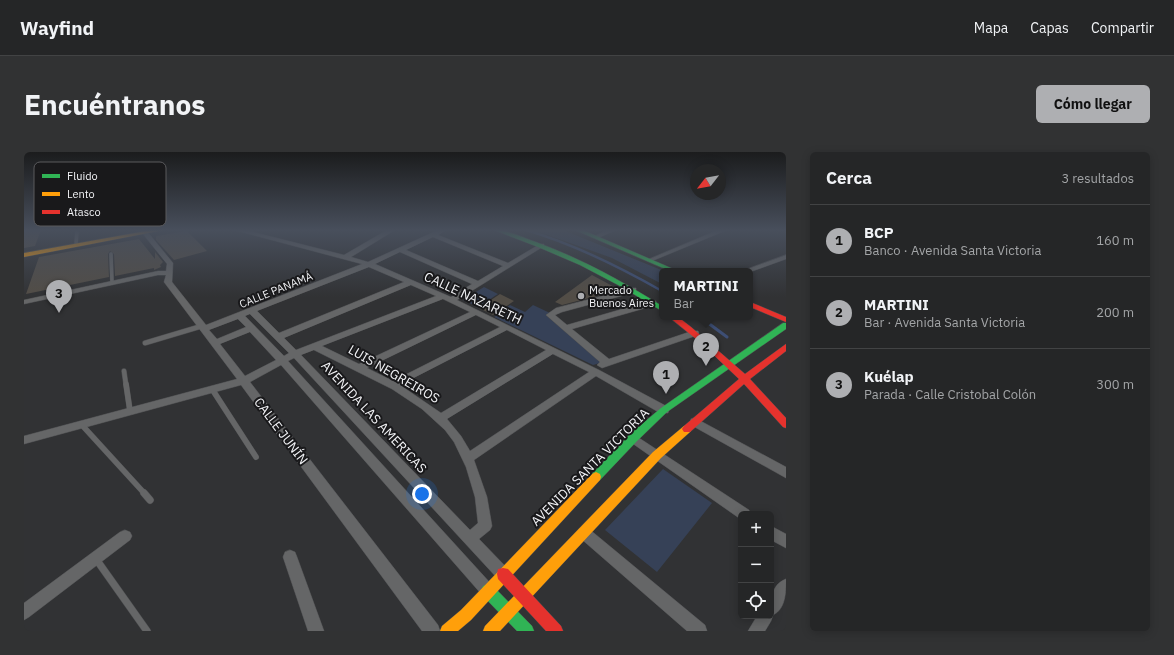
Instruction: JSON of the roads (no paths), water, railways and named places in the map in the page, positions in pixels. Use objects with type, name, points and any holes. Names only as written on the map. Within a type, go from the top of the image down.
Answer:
[{"type":"main road","points":[[24,255],[38,252]]},
{"type":"main road","points":[[558,252],[596,270],[633,290],[659,307]]},
{"type":"main road","points":[[632,252],[668,268]]},
{"type":"main road","points":[[753,305],[786,320]]},
{"type":"main road","points":[[677,320],[695,333],[745,379],[786,424]]},
{"type":"main road","name":"AVENIDA SANTA VICTORIA","points":[[447,631],[466,615],[503,574],[633,438],[664,410],[786,325]]},
{"type":"main road","points":[[490,631],[524,597],[657,455],[745,379],[786,347]]},
{"type":"main road","name":"AVENIDA LAS AMERICAS","points":[[503,574],[556,631]]},
{"type":"main road","points":[[488,591],[526,631]]},
{"type":"street","name":"CALLE JUNÍN","points":[[162,252],[171,264],[168,282],[432,631]]},
{"type":"street","name":"CALLE NAZARETH","points":[[327,252],[370,264],[452,300],[594,371],[664,410]]},
{"type":"street","points":[[346,257],[354,252]]},
{"type":"street","name":"CALLE PANAMÁ","points":[[203,327],[240,316],[396,252]]},
{"type":"street","points":[[406,252],[478,284]]},
{"type":"street","points":[[476,252],[508,265]]},
{"type":"street","points":[[452,300],[529,252]]},
{"type":"street","points":[[650,260],[669,252]]},
{"type":"street","points":[[753,269],[786,257]]},
{"type":"street","points":[[24,302],[158,273],[170,273]]},
{"type":"street","points":[[278,337],[411,282]]},
{"type":"street","points":[[607,363],[550,315],[559,310],[633,290]]},
{"type":"street","points":[[24,440],[243,381],[295,354],[443,296]]},
{"type":"street","points":[[566,328],[653,303]]},
{"type":"street","name":"AVENIDA LAS AMERICAS","points":[[252,311],[295,354],[503,574]]},
{"type":"street","points":[[359,368],[477,312]]},
{"type":"street","points":[[240,316],[282,360],[488,591]]},
{"type":"street","points":[[391,386],[507,327]]},
{"type":"street","points":[[215,343],[252,328]]},
{"type":"street","points":[[468,458],[607,363],[695,333]]},
{"type":"street","name":"LUIS NEGREIROS","points":[[314,346],[359,368],[391,386],[424,405],[440,418],[456,438],[468,458],[480,488],[485,510],[485,526],[469,539]]},
{"type":"street","points":[[440,418],[553,350]]},
{"type":"street","points":[[695,422],[786,473]]},
{"type":"street","points":[[633,438],[740,511]]},
{"type":"street","points":[[584,533],[699,631]]},
{"type":"street","points":[[774,534],[786,542]]},
{"type":"street","points":[[24,612],[125,536]]},
{"type":"street","points":[[290,557],[316,631]]},
{"type":"street","points":[[774,604],[786,586]]},
{"type":"street","points":[[756,631],[764,619]]},
{"type":"lane","points":[[111,254],[112,283]]},
{"type":"lane","points":[[145,343],[203,327]]},
{"type":"lane","points":[[124,371],[130,411]]},
{"type":"lane","points":[[212,389],[256,457]]},
{"type":"lane","points":[[81,424],[150,500]]},
{"type":"lane","points":[[95,559],[148,631]]},
{"type":"waterway","points":[[587,252],[659,289]]},
{"type":"waterway","points":[[704,320],[727,337]]},
{"type":"place","name":"Mercado Buenos Aires","points":[[581,296]]},
{"type":"place","name":"Kuélap","points":[[59,313]]},
{"type":"place","name":"MARTINI","points":[[706,366]]},
{"type":"place","name":"BCP","points":[[666,394]]}]
